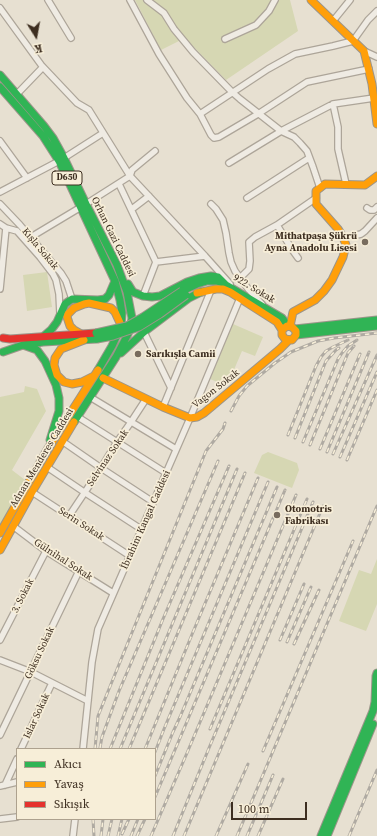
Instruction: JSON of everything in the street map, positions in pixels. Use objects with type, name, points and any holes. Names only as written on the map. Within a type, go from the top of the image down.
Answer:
[{"type":"main road","points":[[314,1],[364,51],[372,84],[377,124]]},
{"type":"main road","name":"Orhan Gazi Caddesi","points":[[0,75],[53,138],[115,281],[122,313],[121,326],[112,346],[95,376]]},
{"type":"main road","name":"Orhan Gazi Caddesi","points":[[0,87],[61,159]]},
{"type":"main road","points":[[282,318],[315,300],[324,290],[343,257],[346,245],[343,237],[316,204],[316,192],[326,184],[366,185],[377,176]]},
{"type":"main road","name":"Orhan Gazi Caddesi","points":[[83,206],[117,264],[127,292],[132,318],[128,334],[116,357],[102,378]]},
{"type":"main road","points":[[117,264],[133,292],[143,296],[160,296],[187,282],[211,276],[218,277],[225,284]]},
{"type":"main road","points":[[44,336],[57,322],[65,304],[72,299],[105,299],[109,295],[115,281]]},
{"type":"main road","name":"922. Sokak","points":[[184,293],[197,284],[207,281],[217,281],[234,289],[282,318],[290,329]]},
{"type":"main road","points":[[2,353],[23,345],[97,336],[127,326],[184,293],[223,289],[290,329],[377,326]]},
{"type":"main road","points":[[116,357],[144,332],[189,298],[202,292]]},
{"type":"main road","points":[[83,337],[70,326],[67,317],[74,308],[84,304],[94,304],[111,308],[115,312],[121,326]]},
{"type":"main road","points":[[290,329],[293,312]]},
{"type":"main road","points":[[289,340],[283,338],[282,335],[290,329],[377,320]]},
{"type":"main road","name":"Vagon Sokak","points":[[102,378],[190,418],[198,417],[280,350],[289,340],[294,339],[290,329]]},
{"type":"main road","points":[[1,338],[10,339],[44,336],[83,337]]},
{"type":"main road","points":[[83,337],[61,349],[55,358],[54,365],[57,375],[64,382],[72,384],[82,382],[95,376]]},
{"type":"main road","points":[[1,338],[5,342],[6,346],[2,353]]},
{"type":"main road","points":[[23,345],[37,350],[45,361],[56,385],[59,398],[59,411],[47,450]]},
{"type":"main road","name":"Adnan Menderes Caddesi","points":[[0,533],[47,450],[95,376]]},
{"type":"main road","name":"Adnan Menderes Caddesi","points":[[0,550],[62,441],[102,378]]},
{"type":"main road","points":[[321,836],[373,711],[377,673]]},
{"type":"main road","points":[[327,836],[377,715]]},
{"type":"street","points":[[48,0],[71,38]]},
{"type":"street","points":[[130,0],[162,60],[187,98],[200,114],[214,138],[219,137],[258,114],[307,82],[369,69]]},
{"type":"street","points":[[148,0],[164,13],[174,30],[232,92],[258,114],[281,131],[294,137],[300,143],[307,151],[320,188]]},
{"type":"street","points":[[225,39],[256,24],[269,11],[275,0]]},
{"type":"street","points":[[333,21],[350,0]]},
{"type":"street","points":[[0,8],[43,67],[77,104],[89,110],[130,176],[234,289]]},
{"type":"street","points":[[200,114],[268,69],[295,54],[353,41],[368,20],[377,11]]},
{"type":"street","points":[[364,51],[376,55]]},
{"type":"street","points":[[17,94],[43,67]]},
{"type":"street","points":[[229,163],[281,131],[333,104],[374,98]]},
{"type":"street","points":[[333,104],[338,127],[338,149],[346,184]]},
{"type":"street","points":[[0,192],[61,159],[103,133]]},
{"type":"street","points":[[0,141],[27,178]]},
{"type":"street","points":[[30,237],[119,184],[130,176],[132,170],[155,151]]},
{"type":"street","points":[[246,198],[309,158]]},
{"type":"street","points":[[119,184],[156,262],[143,296]]},
{"type":"street","points":[[132,209],[149,196]]},
{"type":"street","points":[[240,278],[249,270],[249,242],[255,237],[277,226],[316,198]]},
{"type":"street","name":"Kışla Sokak","points":[[0,204],[12,216],[63,277],[66,281],[72,299]]},
{"type":"street","points":[[211,204],[223,220],[231,262],[240,278],[264,307]]},
{"type":"street","points":[[367,208],[374,210],[377,207]]},
{"type":"street","points":[[0,289],[6,228],[13,222],[12,216]]},
{"type":"street","points":[[353,236],[361,234],[365,231],[377,218]]},
{"type":"street","name":"Kışla Sokak","points":[[0,224],[6,228],[16,231],[28,243],[53,274],[59,294],[60,315]]},
{"type":"street","points":[[277,226],[298,258]]},
{"type":"street","points":[[156,262],[205,256]]},
{"type":"street","points":[[163,407],[211,290]]},
{"type":"street","name":"İbrahim Kangal Caddesi","points":[[83,748],[92,662],[98,629],[190,418],[240,298]]},
{"type":"street","points":[[144,332],[171,388]]},
{"type":"street","points":[[90,397],[176,449]]},
{"type":"street","name":"Selvinaz Sokak","points":[[69,516],[146,399]]},
{"type":"street","points":[[78,417],[166,473]]},
{"type":"street","points":[[62,441],[153,502]]},
{"type":"street","points":[[47,467],[141,529]]},
{"type":"street","name":"Serin Sokak","points":[[32,492],[130,556]]},
{"type":"street","name":"Gülnihal Sokak","points":[[13,526],[46,551],[113,593]]},
{"type":"street","name":"3. Sokak","points":[[0,640],[46,551]]},
{"type":"street","name":"Göksu Sokak","points":[[0,735],[79,571]]},
{"type":"street","points":[[0,660],[31,672],[88,701]]},
{"type":"street","name":"Islar Sokak","points":[[21,748],[52,683]]},
{"type":"street","points":[[3,785],[16,761]]},
{"type":"street","points":[[3,785],[16,782]]},
{"type":"street","points":[[0,819],[16,817]]},
{"type":"street","points":[[73,836],[75,820]]},
{"type":"green space","points":[[135,0],[290,0],[298,31],[226,80],[185,38],[161,50]]},
{"type":"green space","points":[[47,272],[52,307],[27,311],[23,275]]},
{"type":"green space","points":[[233,324],[263,337],[255,356],[242,351],[227,386],[210,379]]},
{"type":"green space","points":[[25,386],[37,389],[46,411],[12,470],[25,480],[0,526],[0,397],[24,392]]},
{"type":"green space","points":[[268,452],[297,463],[299,470],[292,488],[254,473],[262,455]]},
{"type":"green space","points":[[377,559],[377,604],[366,631],[339,621],[359,570],[371,574]]},
{"type":"railway","points":[[231,411],[239,396],[247,386],[291,352],[318,341],[377,333]]},
{"type":"railway","points":[[288,435],[321,357],[326,351],[348,340]]},
{"type":"railway","points":[[303,442],[338,359],[348,346],[357,340]]},
{"type":"railway","points":[[310,445],[348,353],[354,346]]},
{"type":"railway","points":[[295,438],[326,361],[339,348]]},
{"type":"railway","points":[[327,452],[369,352]]},
{"type":"railway","points":[[320,449],[360,354]]},
{"type":"railway","points":[[333,454],[377,355]]},
{"type":"railway","points":[[340,457],[377,372]]},
{"type":"railway","points":[[347,460],[377,390]]},
{"type":"railway","points":[[95,748],[98,716],[206,451],[223,429],[225,423]]},
{"type":"railway","points":[[100,748],[102,737],[119,691],[218,461]]},
{"type":"railway","points":[[110,748],[163,619],[229,466]]},
{"type":"railway","points":[[120,748],[237,469]]},
{"type":"railway","points":[[129,748],[245,473]]},
{"type":"railway","points":[[145,748],[258,478]]},
{"type":"railway","points":[[156,749],[268,482]]},
{"type":"railway","points":[[156,774],[277,487]]},
{"type":"railway","points":[[156,795],[285,490]]},
{"type":"railway","points":[[151,836],[296,495]]},
{"type":"railway","points":[[210,729],[307,499]]},
{"type":"railway","points":[[173,836],[313,502]]},
{"type":"railway","points":[[184,836],[323,506]]},
{"type":"railway","points":[[237,836],[377,506]]},
{"type":"railway","points":[[263,751],[353,541]]},
{"type":"railway","points":[[280,640],[304,584]]},
{"type":"railway","points":[[287,642],[311,587]]},
{"type":"railway","points":[[294,644],[319,590]]},
{"type":"railway","points":[[216,836],[248,764]]},
{"type":"railway","points":[[349,836],[377,770]]},
{"type":"railway","points":[[247,836],[273,775]]},
{"type":"railway","points":[[258,836],[283,779]]},
{"type":"railway","points":[[93,820],[94,836]]},
{"type":"railway","points":[[101,836],[103,820]]},
{"type":"railway","points":[[108,836],[112,820]]},
{"type":"railway","points":[[118,836],[122,820]]},
{"type":"railway","points":[[122,834],[129,820]]},
{"type":"railway","points":[[131,836],[138,820]]},
{"type":"railway","points":[[137,836],[145,820]]},
{"type":"traffic: fast","points":[[0,75],[53,138],[117,265],[127,292],[132,318],[128,334],[116,357],[74,422]]},
{"type":"traffic: fast","points":[[0,87],[43,136],[59,161],[115,281],[122,313],[121,326],[112,346],[98,370]]},
{"type":"traffic: fast","points":[[128,284],[133,292],[143,296],[152,297],[160,296],[187,282],[199,278],[211,276],[218,277],[225,284]]},
{"type":"traffic: fast","points":[[44,336],[57,322],[65,304],[72,299],[105,299],[109,295],[115,281]]},
{"type":"traffic: fast","points":[[182,291],[207,281],[221,282],[282,318],[288,326]]},
{"type":"traffic: fast","points":[[96,333],[127,326],[182,291]]},
{"type":"traffic: fast","points":[[121,353],[144,332],[189,298],[201,292]]},
{"type":"traffic: fast","points":[[97,339],[113,336],[139,327],[186,295]]},
{"type":"traffic: fast","points":[[295,329],[377,320]]},
{"type":"traffic: fast","points":[[296,335],[377,326]]},
{"type":"traffic: fast","points":[[3,352],[23,345],[43,342],[97,339]]},
{"type":"traffic: fast","points":[[23,345],[37,350],[45,361],[56,385],[59,398],[59,411],[50,440]]},
{"type":"traffic: fast","points":[[321,836],[373,711],[377,673]]},
{"type":"traffic: fast","points":[[327,836],[373,724]]},
{"type":"traffic: slow","points":[[311,0],[364,51],[372,84],[377,124]]},
{"type":"traffic: slow","points":[[290,326],[293,312],[315,300],[332,280],[343,257],[346,245],[338,229],[316,204],[316,191],[325,184],[365,185],[377,176]]},
{"type":"traffic: slow","points":[[197,293],[223,289],[277,322],[285,339],[292,340],[296,335],[296,331],[292,327],[287,326],[282,330]]},
{"type":"traffic: slow","points":[[81,334],[70,326],[67,317],[74,308],[84,304],[89,303],[111,308],[115,312],[121,325]]},
{"type":"traffic: slow","points":[[84,340],[61,349],[55,358],[54,365],[57,375],[64,382],[72,384],[82,382],[94,376]]},
{"type":"traffic: slow","points":[[103,378],[163,407],[190,418],[197,417],[204,413],[289,340]]},
{"type":"traffic: slow","points":[[0,533],[47,450],[98,370]]},
{"type":"traffic: slow","points":[[0,550],[32,492],[74,422]]},
{"type":"traffic: jam","points":[[3,338],[10,339],[96,333]]},
{"type":"place","name":"Mithatpaşa Şükrü Ayna Anadolu Lisesi","points":[[365,242]]},
{"type":"place","name":"Sarıkışla Camii","points":[[138,354]]},
{"type":"place","name":"Otomotris Fabrikası","points":[[277,515]]}]
